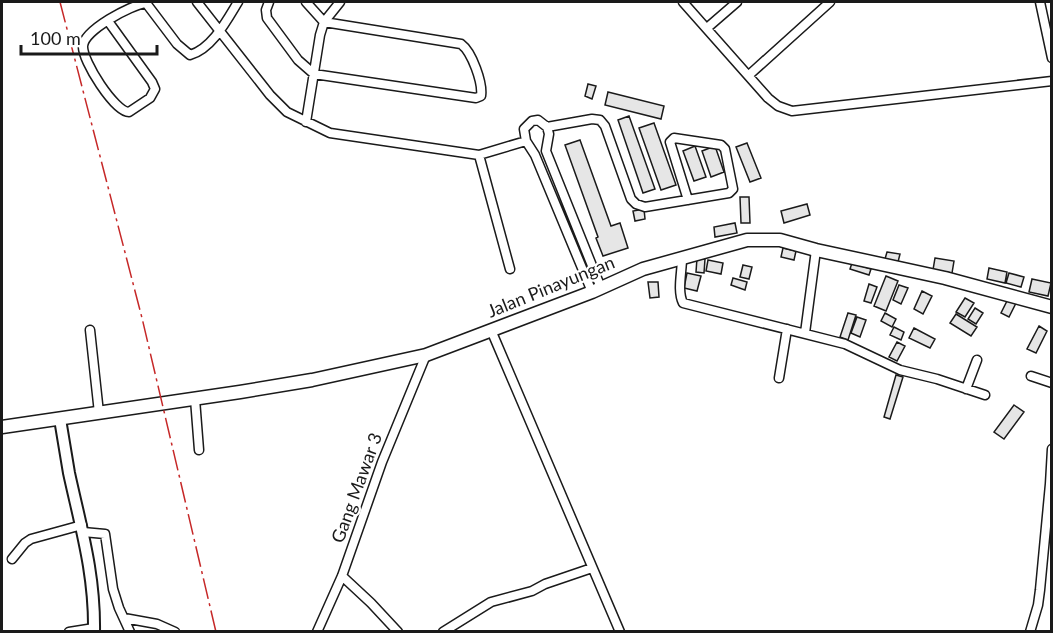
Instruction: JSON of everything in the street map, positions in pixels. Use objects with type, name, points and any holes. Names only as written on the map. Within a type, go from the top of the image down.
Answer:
[{"type":"main road","name":"Jalan Pinayungan","points":[[2,427],[312,380],[426,354],[596,290],[643,269],[747,240],[765,238],[780,240],[945,278],[1052,307]]},
{"type":"street","points":[[197,2],[270,95],[287,112],[330,133],[479,155],[526,141]]},
{"type":"street","points":[[108,21],[155,89],[150,98],[129,112],[120,109],[92,72],[84,57],[83,44],[92,31],[108,21],[140,4],[146,3],[177,44],[190,55],[196,54],[220,32],[238,2]]},
{"type":"street","points":[[269,2],[266,10],[267,18],[298,60],[314,74],[476,98],[481,96],[482,92],[468,50],[461,44],[324,22],[306,2]]},
{"type":"street","points":[[306,122],[320,35],[324,22],[340,2]]},
{"type":"street","points":[[682,2],[768,98],[776,105],[792,111],[1052,81]]},
{"type":"street","points":[[707,28],[737,2]]},
{"type":"street","points":[[749,75],[830,2]]},
{"type":"street","points":[[1040,2],[1052,58]]},
{"type":"street","points":[[547,128],[592,119],[600,120],[605,126],[631,199],[636,204],[645,207],[688,200],[729,193],[733,189],[724,149],[721,145],[674,138],[670,141],[688,200]]},
{"type":"street","points":[[538,120],[547,128],[548,158],[596,290],[538,161],[526,141],[524,129],[527,124],[538,120]]},
{"type":"street","points":[[479,155],[510,269]]},
{"type":"street","points":[[538,161],[548,158]]},
{"type":"street","points":[[804,333],[816,250]]},
{"type":"street","points":[[682,258],[680,285],[683,303],[845,344],[900,370],[985,395]]},
{"type":"street","points":[[779,378],[787,329]]},
{"type":"street","points":[[90,330],[99,413]]},
{"type":"street","points":[[491,330],[620,632]]},
{"type":"street","name":"Gang Mawar 3","points":[[317,632],[342,576],[382,462],[426,354]]},
{"type":"street","points":[[966,388],[977,360]]},
{"type":"street","points":[[1032,376],[1052,383]]},
{"type":"street","points":[[195,399],[199,450]]},
{"type":"street","points":[[60,419],[93,586],[94,630],[69,632]]},
{"type":"street","points":[[1030,632],[1040,590],[1052,449]]},
{"type":"street","points":[[12,559],[30,539],[82,528],[105,534],[113,589],[130,632]]},
{"type":"street","points":[[444,632],[492,602],[532,591],[545,584],[592,568]]},
{"type":"street","points":[[342,576],[386,617],[398,632]]},
{"type":"street","points":[[124,618],[156,624],[175,632]]},
{"type":"building","points":[[588,84],[596,86],[592,99],[585,96]]},
{"type":"building","points":[[608,92],[664,106],[661,119],[605,105]]},
{"type":"building","points":[[629,116],[655,189],[643,193],[618,120]]},
{"type":"building","points":[[654,123],[676,185],[661,190],[639,128]]},
{"type":"building","points":[[580,140],[611,226],[620,223],[628,248],[603,256],[565,145]]},
{"type":"building","points":[[747,143],[761,178],[750,182],[736,147]]},
{"type":"building","points":[[695,146],[706,177],[694,181],[683,151]]},
{"type":"building","points":[[715,146],[724,172],[711,177],[702,151]]},
{"type":"building","points":[[740,197],[749,197],[750,223],[741,223]]},
{"type":"building","points":[[807,204],[810,215],[784,223],[781,211]]},
{"type":"building","points":[[644,209],[645,219],[635,221],[633,211]]},
{"type":"building","points":[[735,223],[737,233],[715,237],[714,227]]},
{"type":"building","points":[[783,248],[796,251],[794,260],[781,257]]},
{"type":"building","points":[[887,252],[900,254],[898,262],[885,259]]},
{"type":"building","points":[[697,258],[705,259],[704,273],[696,272]]},
{"type":"building","points":[[935,258],[954,261],[952,273],[933,270]]},
{"type":"building","points":[[708,260],[723,263],[721,274],[706,271]]},
{"type":"building","points":[[852,263],[871,269],[869,275],[850,269]]},
{"type":"building","points":[[743,265],[752,267],[749,279],[740,277]]},
{"type":"building","points":[[989,268],[1007,272],[1005,283],[987,279]]},
{"type":"building","points":[[687,273],[701,276],[697,291],[684,288]]},
{"type":"building","points":[[1009,273],[1024,277],[1021,287],[1006,283]]},
{"type":"building","points":[[886,276],[898,281],[886,311],[874,306]]},
{"type":"building","points":[[733,278],[747,282],[745,290],[731,285]]},
{"type":"building","points":[[1032,279],[1051,283],[1048,296],[1029,292]]},
{"type":"building","points":[[648,282],[658,282],[659,297],[650,298]]},
{"type":"building","points":[[869,284],[877,287],[871,303],[864,301]]},
{"type":"building","points":[[899,285],[908,288],[901,304],[893,300]]},
{"type":"building","points":[[922,291],[932,296],[923,314],[914,309]]},
{"type":"building","points":[[965,298],[974,303],[965,317],[956,312]]},
{"type":"building","points":[[1008,299],[1016,303],[1009,317],[1001,313]]},
{"type":"building","points":[[975,308],[983,313],[976,324],[968,319]]},
{"type":"building","points":[[848,313],[856,315],[848,340],[840,337]]},
{"type":"building","points":[[885,313],[896,319],[892,327],[881,321]]},
{"type":"building","points":[[956,314],[977,327],[971,336],[950,323]]},
{"type":"building","points":[[857,317],[866,320],[860,337],[851,333]]},
{"type":"building","points":[[1039,326],[1047,331],[1036,353],[1027,349]]},
{"type":"building","points":[[894,327],[904,332],[901,340],[890,335]]},
{"type":"building","points":[[914,328],[935,339],[930,348],[909,338]]},
{"type":"building","points":[[897,342],[905,346],[897,361],[889,357]]},
{"type":"building","points":[[896,375],[903,377],[890,419],[884,417]]},
{"type":"building","points":[[1014,405],[1024,412],[1004,439],[994,432]]},
{"type":"power","points":[[60,2],[142,318],[216,632]]}]
